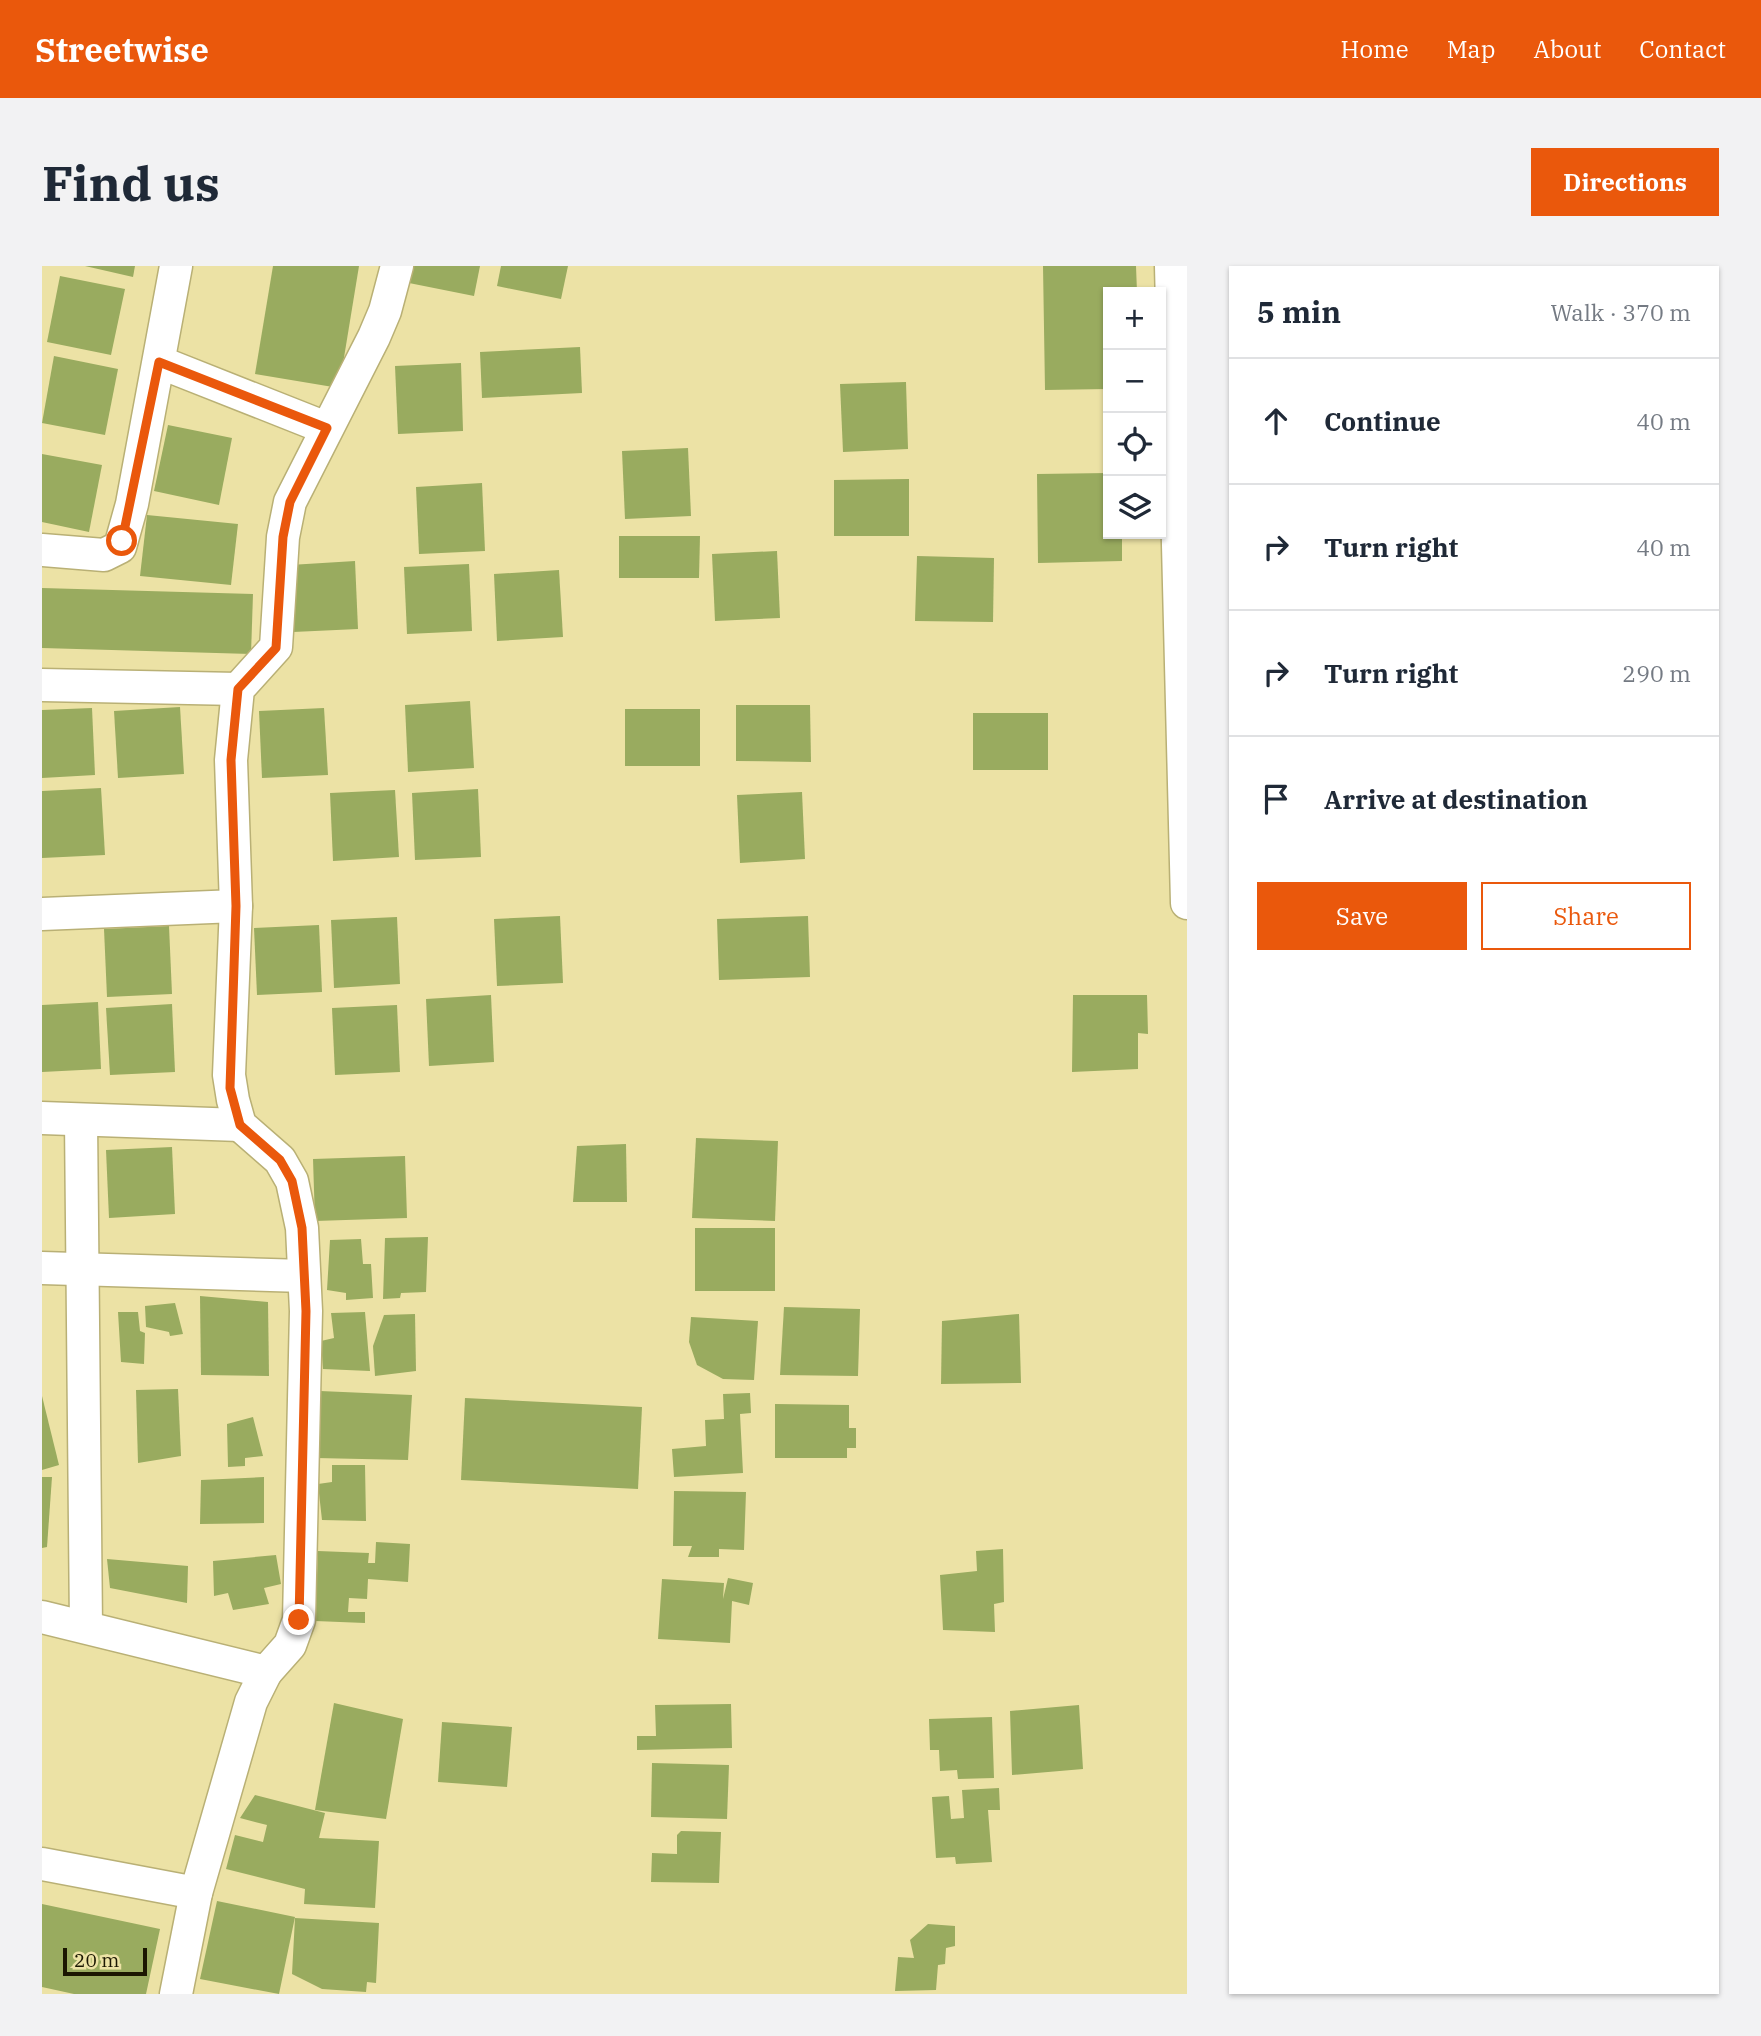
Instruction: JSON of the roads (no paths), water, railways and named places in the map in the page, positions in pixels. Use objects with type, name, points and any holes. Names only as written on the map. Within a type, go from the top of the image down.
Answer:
[{"type":"street","points":[[42,550],[104,555],[120,547],[132,504],[176,266]]},
{"type":"street","points":[[176,1994],[195,1893],[251,1702],[266,1672],[290,1645],[299,1620],[304,1276],[302,1228],[292,1181],[280,1160],[240,1125],[229,1075],[236,906],[231,760],[238,689],[276,648],[286,518],[298,481],[374,337],[385,311],[397,266]]},
{"type":"street","points":[[1171,266],[1180,383],[1187,903]]},
{"type":"street","points":[[159,362],[327,428]]},
{"type":"street","points":[[42,685],[238,689]]},
{"type":"street","points":[[42,914],[236,906]]},
{"type":"street","points":[[42,1118],[240,1125]]},
{"type":"street","points":[[81,1120],[86,1627]]},
{"type":"street","points":[[42,1268],[304,1276]]},
{"type":"street","points":[[42,1617],[266,1672]]},
{"type":"street","points":[[42,1864],[195,1893]]}]
